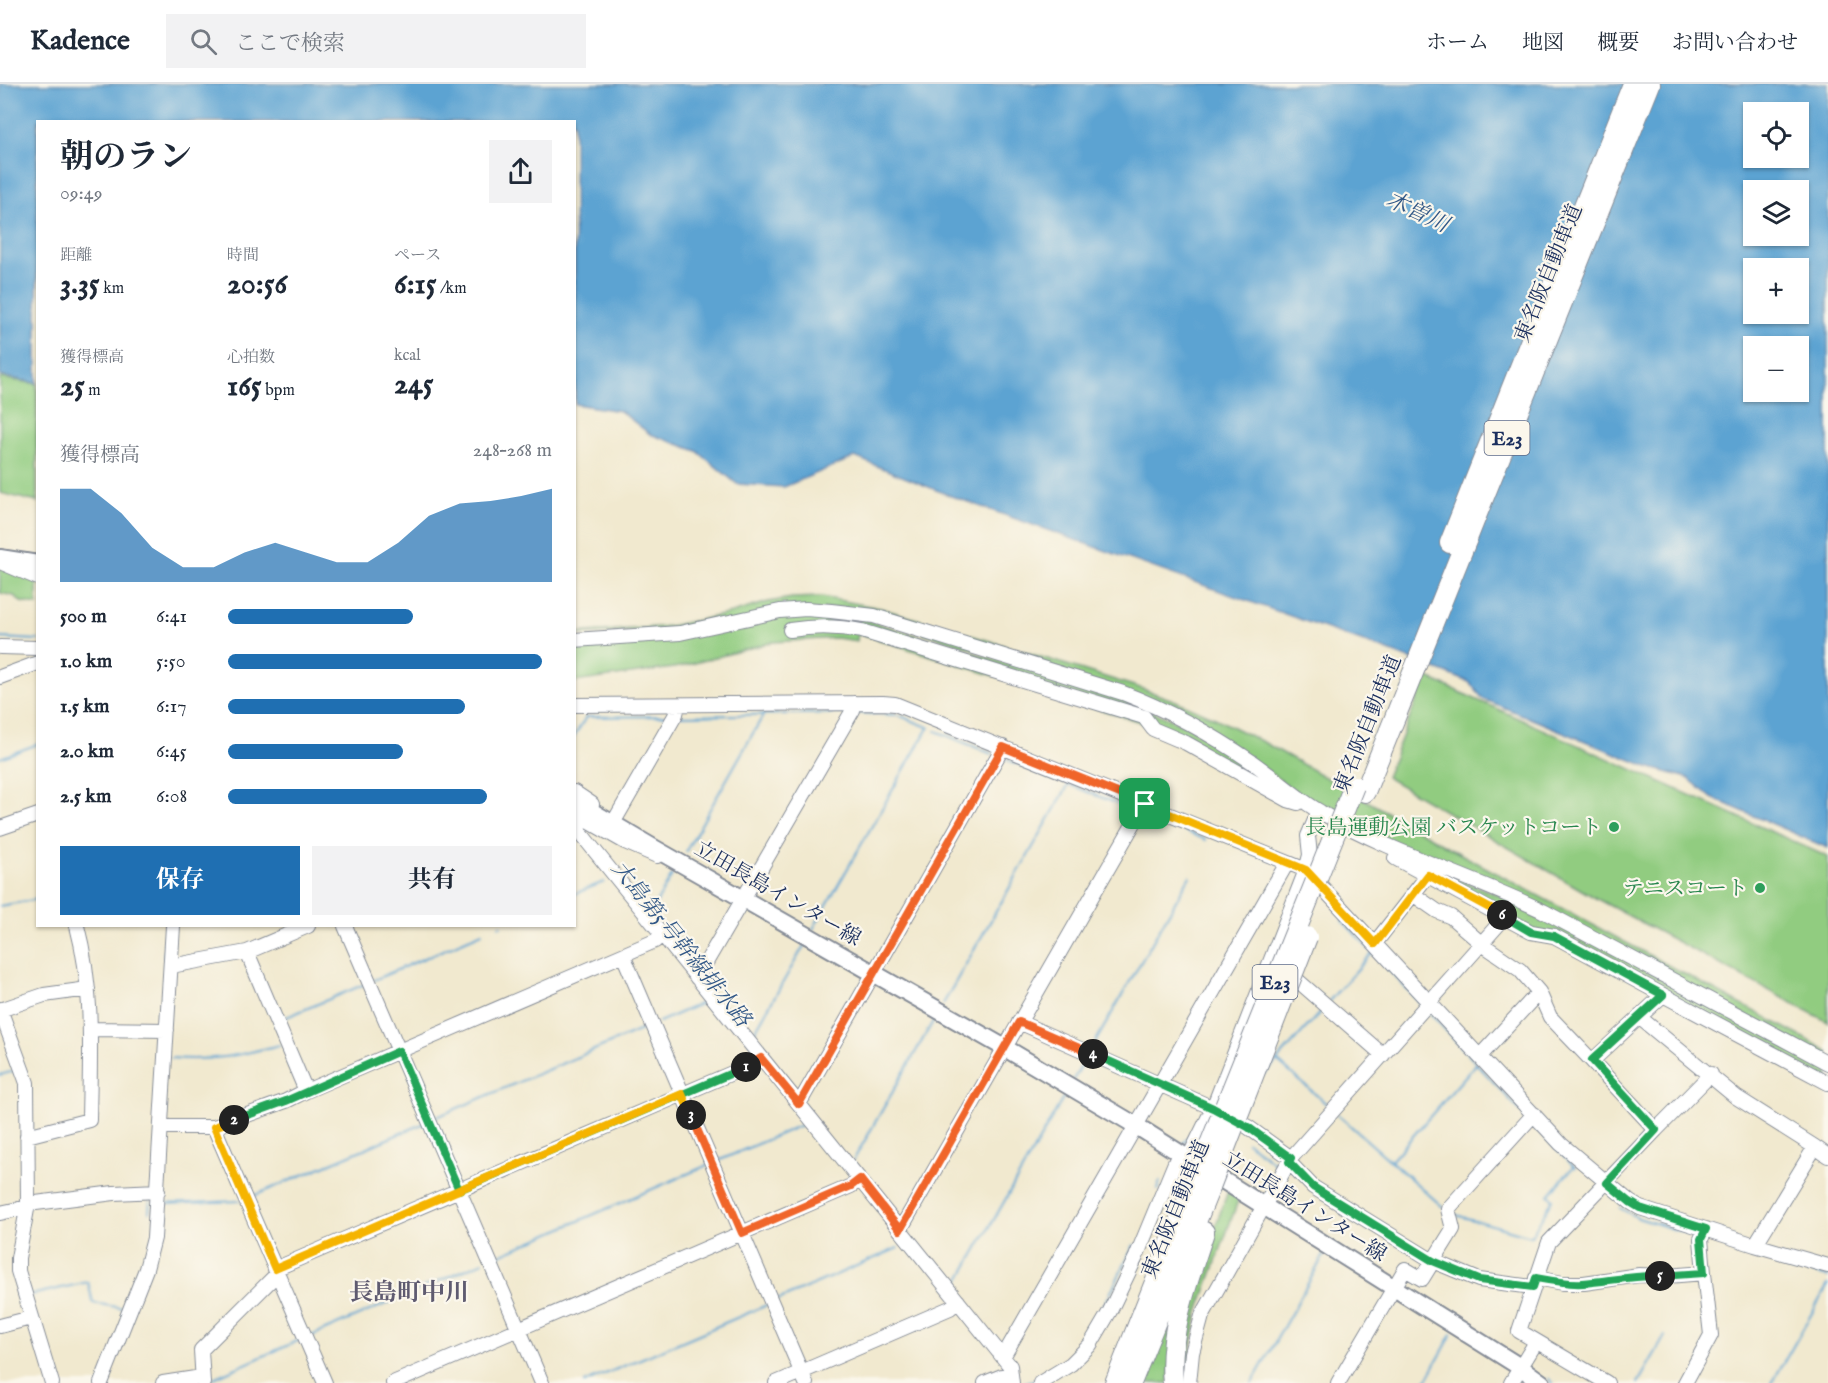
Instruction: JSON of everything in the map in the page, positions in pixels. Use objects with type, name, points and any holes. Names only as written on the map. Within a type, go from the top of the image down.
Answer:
[{"type":"highway","name":"東名阪自動車道","points":[[1131,1383],[1633,84]]},
{"type":"highway","name":"東名阪自動車道","points":[[1115,1383],[1163,1259],[1208,1185],[1252,1080],[1650,84]]},
{"type":"highway","points":[[1173,1383],[1173,1347],[1208,1185]]},
{"type":"highway","points":[[1110,1383],[1149,1287],[1163,1259]]},
{"type":"main road","points":[[0,560],[36,564]]},
{"type":"main road","name":"立田長島インター線","points":[[576,802],[1135,1125],[1542,1383]]},
{"type":"street","points":[[0,560],[36,577]]},
{"type":"street","points":[[576,640],[680,633],[758,615],[788,611],[831,611],[874,616],[1123,693],[1161,708],[1194,725],[1224,743],[1315,809],[1367,837],[1543,911],[1828,1063]]},
{"type":"street","points":[[790,630],[835,626],[861,631],[1143,717],[1153,729],[1186,743],[1288,800],[1315,809]]},
{"type":"street","points":[[0,647],[36,648]]},
{"type":"street","points":[[0,677],[36,664]]},
{"type":"street","points":[[697,978],[853,710],[854,703]]},
{"type":"street","points":[[576,705],[883,703],[905,707],[1306,870],[1561,1144],[1630,1202],[1640,1208],[1828,1266]]},
{"type":"street","points":[[616,818],[676,714],[678,705]]},
{"type":"street","points":[[799,1104],[1003,747]]},
{"type":"street","points":[[576,793],[680,858],[689,868]]},
{"type":"street","points":[[900,1230],[1145,804]]},
{"type":"street","points":[[1040,1383],[1057,1375],[1090,1345],[1110,1311],[1183,1156],[1213,1108],[1306,870],[1310,855],[1308,836],[1315,809]]},
{"type":"street","points":[[576,814],[625,842],[689,868]]},
{"type":"street","points":[[0,828],[36,816]]},
{"type":"street","points":[[576,828],[659,937],[697,978],[758,1060],[799,1104],[856,1182],[900,1230],[955,1304],[1010,1366],[1009,1377],[986,1383]]},
{"type":"street","points":[[1367,837],[1382,851],[1531,932],[1554,936],[1828,1083]]},
{"type":"street","points":[[1003,1357],[1287,863]]},
{"type":"street","points":[[1375,944],[1428,875]]},
{"type":"street","points":[[1414,895],[1437,911],[1451,917],[1482,944],[1520,970],[1539,992],[1550,1017],[1656,1130]]},
{"type":"street","points":[[1189,1383],[1192,1353],[1202,1316],[1290,1160],[1505,917]]},
{"type":"street","points":[[27,1136],[89,1120],[91,1029],[86,966],[77,927]]},
{"type":"street","points":[[101,1383],[149,1261],[154,1238],[174,927]]},
{"type":"street","points":[[171,966],[247,952],[306,927]]},
{"type":"street","points":[[345,927],[542,1383]]},
{"type":"street","points":[[162,1127],[214,1127],[286,1101],[659,937]]},
{"type":"street","points":[[247,952],[306,1091]]},
{"type":"street","points":[[622,955],[804,1378]]},
{"type":"street","points":[[1272,958],[1383,1055]]},
{"type":"street","points":[[52,1383],[18,1271],[18,1258],[28,1206],[27,1083],[0,1009],[44,995],[88,989]]},
{"type":"street","points":[[1480,1056],[1539,992]]},
{"type":"street","points":[[1592,1060],[1663,995]]},
{"type":"street","points":[[1639,1017],[1711,1074],[1736,1097],[1828,1156]]},
{"type":"street","points":[[1019,1022],[1160,1083],[1248,1127],[1290,1160],[1313,1187],[1433,1261],[1479,1280],[1584,1283],[1639,1275],[1668,1276],[1704,1273]]},
{"type":"street","points":[[91,1029],[166,1030]]},
{"type":"street","points":[[163,1383],[203,1380],[201,1350],[276,1272],[758,1060]]},
{"type":"street","points":[[1607,1383],[1519,1332],[1534,1283],[1549,1242],[1711,1074]]},
{"type":"street","points":[[1338,1383],[1405,1269],[1422,1279],[1453,1229],[1448,1209],[1534,1114]]},
{"type":"street","points":[[214,1127],[325,1383]]},
{"type":"street","points":[[1755,1245],[1815,1148]]},
{"type":"street","points":[[393,1383],[856,1182]]},
{"type":"street","points":[[0,1213],[28,1206],[114,1193],[158,1191]]},
{"type":"street","points":[[1685,1383],[1712,1335],[1701,1239],[1706,1229]]},
{"type":"street","points":[[776,1383],[804,1378],[955,1304]]},
{"type":"street","points":[[0,1326],[31,1318]]},
{"type":"street","points":[[1511,1383],[1536,1342]]},
{"type":"green space","points":[[0,378],[36,384],[36,502],[0,493]]},
{"type":"green space","points":[[0,566],[36,581],[36,605],[21,602],[14,596],[0,593]]},
{"type":"green space","points":[[822,597],[880,608],[1137,687],[1215,718],[1265,743],[1457,852],[1828,1051],[1828,1058],[1451,868],[1317,806],[1197,721],[843,607],[679,629],[576,635],[576,633],[669,626],[792,598]]},
{"type":"green space","points":[[806,613],[859,618],[1121,698],[1191,728],[1293,798],[1156,727],[858,633],[857,641],[836,638],[773,642],[680,667],[576,682],[576,645]]},
{"type":"green space","points":[[1426,677],[1828,857],[1828,1022],[1599,900],[1386,777]]},
{"type":"green space","points":[[1391,852],[1513,901],[1579,934],[1574,943],[1533,930]]},
{"type":"green space","points":[[1583,936],[1828,1068],[1828,1080],[1577,945]]},
{"type":"green space","points":[[1228,1191],[1239,1198],[1198,1312],[1184,1383],[1178,1380],[1178,1361],[1199,1272]]},
{"type":"green space","points":[[1187,1271],[1168,1383],[1142,1383]]},
{"type":"water","name":"木曽川","points":[[0,84],[1828,84],[1828,848],[1712,798],[1688,778],[1651,768],[1483,699],[1469,682],[1378,647],[951,496],[855,457],[784,487],[737,484],[697,451],[650,434],[620,411],[576,404],[576,120],[36,120],[36,383],[0,376]]},
{"type":"waterway","points":[[0,638],[36,640]]},
{"type":"waterway","points":[[680,716],[845,713]]},
{"type":"waterway","points":[[857,713],[898,715],[930,728]]},
{"type":"waterway","points":[[686,851],[764,714]]},
{"type":"waterway","points":[[576,734],[586,717],[668,716]]},
{"type":"waterway","points":[[813,929],[928,728]]},
{"type":"waterway","points":[[936,731],[992,754]]},
{"type":"waterway","points":[[0,758],[36,745]]},
{"type":"waterway","points":[[1005,759],[1026,767]]},
{"type":"waterway","points":[[1040,773],[1051,778]]},
{"type":"waterway","points":[[1068,784],[1135,811]]},
{"type":"waterway","points":[[943,1004],[1069,784]]},
{"type":"waterway","points":[[1145,815],[1179,829]]},
{"type":"waterway","points":[[1185,831],[1206,840]]},
{"type":"waterway","name":"大島第5号幹線排水路","points":[[651,912],[672,875]]},
{"type":"waterway","points":[[1092,1048],[1190,876]]},
{"type":"waterway","name":"大島第5号幹線排水路","points":[[576,893],[604,882]]},
{"type":"waterway","points":[[0,906],[36,899]]},
{"type":"waterway","points":[[1342,920],[1420,1003]]},
{"type":"waterway","points":[[164,957],[166,930]]},
{"type":"waterway","points":[[374,980],[482,933]]},
{"type":"waterway","name":"大島第5号幹線排水路","points":[[751,1038],[805,944]]},
{"type":"waterway","points":[[1329,1001],[1373,952]]},
{"type":"waterway","points":[[282,1019],[365,984]]},
{"type":"waterway","name":"大島第5号幹線排水路","points":[[659,1022],[702,1003]]},
{"type":"waterway","points":[[1265,1074],[1323,1009]]},
{"type":"waterway","points":[[1428,1011],[1526,1117]]},
{"type":"waterway","points":[[853,1161],[935,1018]]},
{"type":"waterway","points":[[432,1119],[648,1027]]},
{"type":"waterway","points":[[171,1058],[213,1058],[239,1055],[280,1045]]},
{"type":"waterway","points":[[1073,1080],[1086,1058]]},
{"type":"waterway","points":[[1277,1061],[1329,1106]]},
{"type":"waterway","points":[[1391,1161],[1476,1064]]},
{"type":"waterway","points":[[0,1075],[18,1070]]},
{"type":"waterway","points":[[955,1288],[1065,1095]]},
{"type":"waterway","points":[[1337,1114],[1443,1207]]},
{"type":"waterway","points":[[251,1197],[425,1123]]},
{"type":"waterway","points":[[1531,1123],[1575,1168]]},
{"type":"waterway","points":[[718,1161],[801,1125]]},
{"type":"waterway","points":[[1181,1145],[1195,1130]]},
{"type":"waterway","points":[[1247,1142],[1280,1167]]},
{"type":"waterway","points":[[493,1258],[708,1165]]},
{"type":"waterway","points":[[1456,1215],[1531,1236],[1553,1199],[1549,1195],[1573,1167]]},
{"type":"waterway","points":[[1157,1190],[1160,1181]]},
{"type":"waterway","points":[[149,1212],[150,1200]]},
{"type":"waterway","points":[[162,1204],[240,1201]]},
{"type":"waterway","points":[[1620,1208],[1638,1218],[1696,1236]]},
{"type":"waterway","points":[[1707,1239],[1758,1256]]},
{"type":"waterway","points":[[1110,1294],[1134,1245]]},
{"type":"waterway","points":[[778,1300],[898,1248]]},
{"type":"waterway","points":[[1252,1383],[1324,1255]]},
{"type":"waterway","points":[[309,1337],[483,1262]]},
{"type":"waterway","points":[[1788,1266],[1828,1277]]},
{"type":"waterway","points":[[31,1295],[88,1282],[93,1303],[123,1308]]},
{"type":"waterway","points":[[1772,1383],[1828,1285]]},
{"type":"waterway","points":[[1082,1343],[1109,1296]]},
{"type":"waterway","points":[[584,1383],[767,1305]]},
{"type":"waterway","points":[[1425,1383],[1452,1334]]},
{"type":"waterway","points":[[1638,1383],[1665,1336]]},
{"type":"waterway","points":[[209,1380],[302,1339]]},
{"type":"waterway","points":[[1024,1383],[1036,1379]]},
{"type":"waterway","points":[[1549,1379],[1553,1383]]},
{"type":"place","name":"長島運動公園 バスケットコート","points":[[1614,827]]},
{"type":"place","name":"テニスコート","points":[[1760,888]]},
{"type":"district","name":"長島町中川","points":[[409,1292]]},
{"type":"route","points":[[1145,804],[1003,747],[799,1104],[761,1058],[753,1064],[682,1094],[459,1190],[399,1051],[286,1101],[214,1127],[275,1269],[336,1243],[682,1094],[742,1233],[851,1186],[860,1179],[900,1230],[1019,1022],[1160,1083],[1248,1127],[1291,1158],[1289,1162],[1313,1187],[1433,1261],[1479,1280],[1533,1287],[1536,1278],[1563,1283],[1584,1283],[1639,1275],[1668,1276],[1704,1273],[1701,1239],[1706,1229],[1640,1208],[1607,1183],[1656,1130],[1592,1060],[1663,995],[1554,936],[1531,932],[1428,875],[1375,944],[1306,870],[1145,804]]}]
